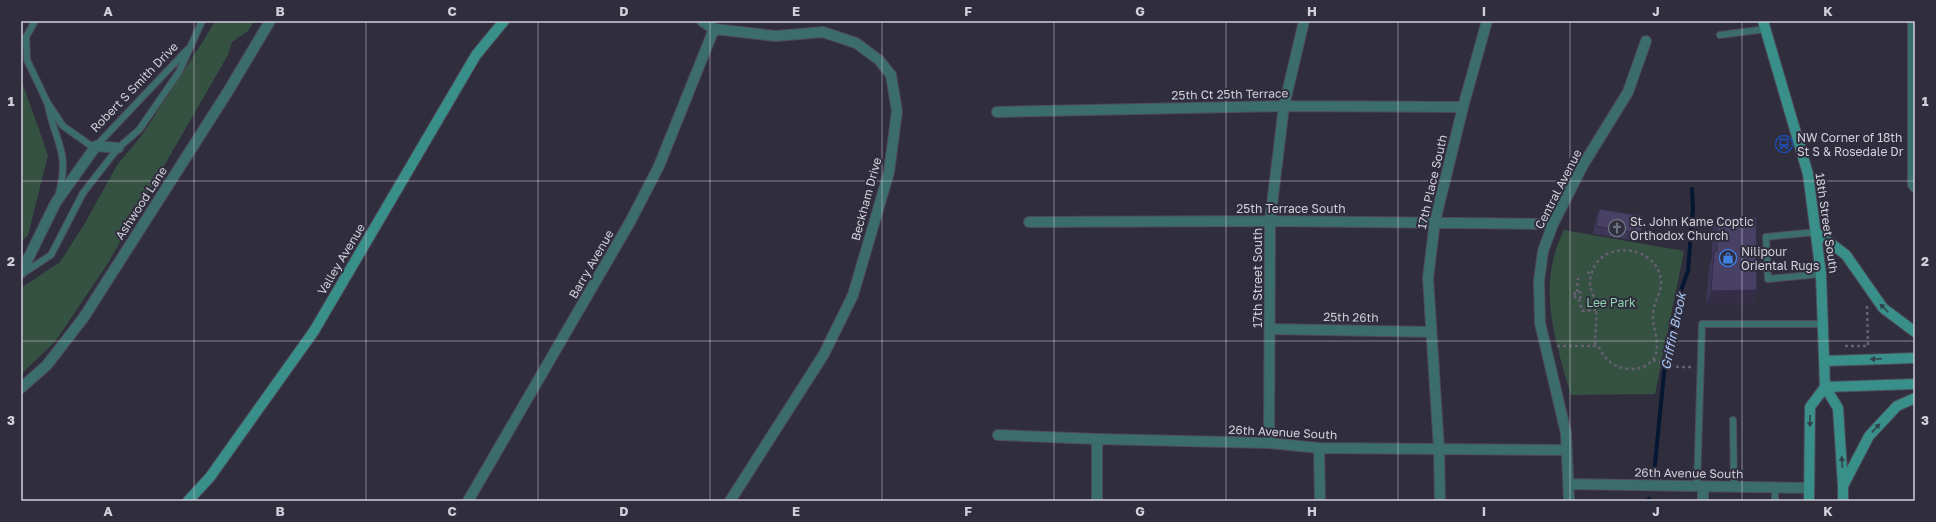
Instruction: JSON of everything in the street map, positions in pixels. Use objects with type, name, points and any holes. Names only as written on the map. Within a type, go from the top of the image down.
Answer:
[{"type":"main road","name":"Valley Avenue","points":[[188,501],[210,477],[314,331],[476,55],[504,21]]},
{"type":"main road","name":"18th Street South","points":[[1764,25],[1808,174],[1821,274],[1824,324],[1825,387]]},
{"type":"main road","points":[[1816,232],[1846,255],[1883,308],[1915,332]]},
{"type":"main road","points":[[1825,361],[1915,358]]},
{"type":"main road","points":[[1825,387],[1915,384]]},
{"type":"main road","points":[[1825,387],[1838,408],[1843,501]]},
{"type":"main road","points":[[1809,501],[1810,407],[1825,387]]},
{"type":"main road","points":[[1843,486],[1869,436],[1897,406],[1915,398]]},
{"type":"street","name":"Ashwood Lane","points":[[21,388],[48,365],[84,317],[227,93],[270,21]]},
{"type":"street","name":"Beckham Drive","points":[[702,21],[714,29],[776,36],[823,32],[856,43],[879,60],[891,75],[896,112],[889,172],[853,295],[824,354],[730,501]]},
{"type":"street","name":"17th Street South","points":[[1269,443],[1270,221],[1284,106],[1304,21]]},
{"type":"street","name":"17th Place South","points":[[1440,501],[1439,449],[1428,278],[1434,221],[1487,21]]},
{"type":"street","points":[[1913,21],[1914,186]]},
{"type":"street","name":"Barry Avenue","points":[[468,501],[630,222],[659,166],[714,29]]},
{"type":"street","name":"Central Avenue","points":[[1569,501],[1566,433],[1540,323],[1539,281],[1543,251],[1553,224],[1583,165],[1628,92],[1646,41]]},
{"type":"street","name":"25th Ct 25th Terrace","points":[[997,112],[1284,106],[1463,107]]},
{"type":"street","name":"Robert S Smith Drive","points":[[21,274],[56,202],[96,146],[118,148]]},
{"type":"street","name":"25th Terrace South","points":[[1029,222],[1434,221],[1553,224]]},
{"type":"street","name":"25th 26th","points":[[1270,329],[1432,332]]},
{"type":"street","name":"26th Avenue South","points":[[998,435],[1269,443],[1319,448],[1567,450]]},
{"type":"street","points":[[1097,439],[1097,501]]},
{"type":"street","points":[[1319,448],[1320,501]]},
{"type":"street","name":"26th Avenue South","points":[[1569,484],[1809,488]]},
{"type":"street","points":[[1700,487],[1703,501]]},
{"type":"lane","name":"Robert S Smith Drive","points":[[35,21],[26,38],[27,60],[48,102],[63,126],[90,145],[96,146],[191,46]]},
{"type":"lane","name":"Robert S Smith Drive","points":[[21,274],[51,255],[83,193],[118,148],[139,130],[180,72],[202,21]]},
{"type":"lane","points":[[1720,35],[1764,25]]},
{"type":"lane","points":[[48,102],[50,119],[57,133],[63,154],[62,178],[56,202]]},
{"type":"lane","points":[[1816,232],[1766,237],[1768,279],[1821,274]]},
{"type":"lane","points":[[1700,487],[1700,368],[1702,324],[1824,324]]},
{"type":"lane","points":[[1733,420],[1734,487]]},
{"type":"lane","points":[[1774,488],[1774,501]]},
{"type":"path","points":[[1558,346],[1595,346],[1598,346],[1607,360],[1614,365],[1626,369],[1648,366],[1653,360],[1658,344],[1653,326],[1653,315],[1661,287],[1660,272],[1653,261],[1637,252],[1621,250],[1608,253],[1597,262],[1591,274],[1589,285],[1596,310],[1595,346]]},
{"type":"path","points":[[1587,272],[1591,274]]},
{"type":"path","points":[[1578,278],[1577,292],[1575,296],[1579,299],[1582,311],[1596,310]]},
{"type":"path","points":[[1845,346],[1868,346],[1867,306]]},
{"type":"path","points":[[1595,321],[1599,325]]},
{"type":"path","points":[[1595,340],[1599,337]]},
{"type":"path","points":[[1653,360],[1678,367],[1700,368]]},
{"type":"green space","points":[[215,21],[254,21],[248,31],[232,42],[228,55],[108,263],[55,342],[21,374],[21,288],[60,262],[85,223],[117,165],[142,135]]},
{"type":"green space","points":[[21,79],[48,155],[28,235],[21,242]]},
{"type":"green space","name":"Lee Park","points":[[1564,230],[1684,251],[1655,394],[1571,395],[1554,334],[1550,292],[1551,271],[1556,251]]},
{"type":"building","points":[[1599,209],[1644,216],[1641,234],[1596,226]]},
{"type":"building","points":[[1717,217],[1756,217],[1757,290],[1711,291],[1714,252],[1717,251]]},
{"type":"waterway","name":"Griffin Brook","points":[[1654,474],[1664,373],[1680,293],[1688,271],[1693,208],[1692,189]]},
{"type":"place","name":"NW Corner of 18th St S & Rosedale Dr","points":[[1784,144]]},
{"type":"place","name":"St. John Kame Coptic Orthodox Church","points":[[1617,228]]},
{"type":"place","name":"Nilipour Oriental Rugs","points":[[1728,258]]}]
